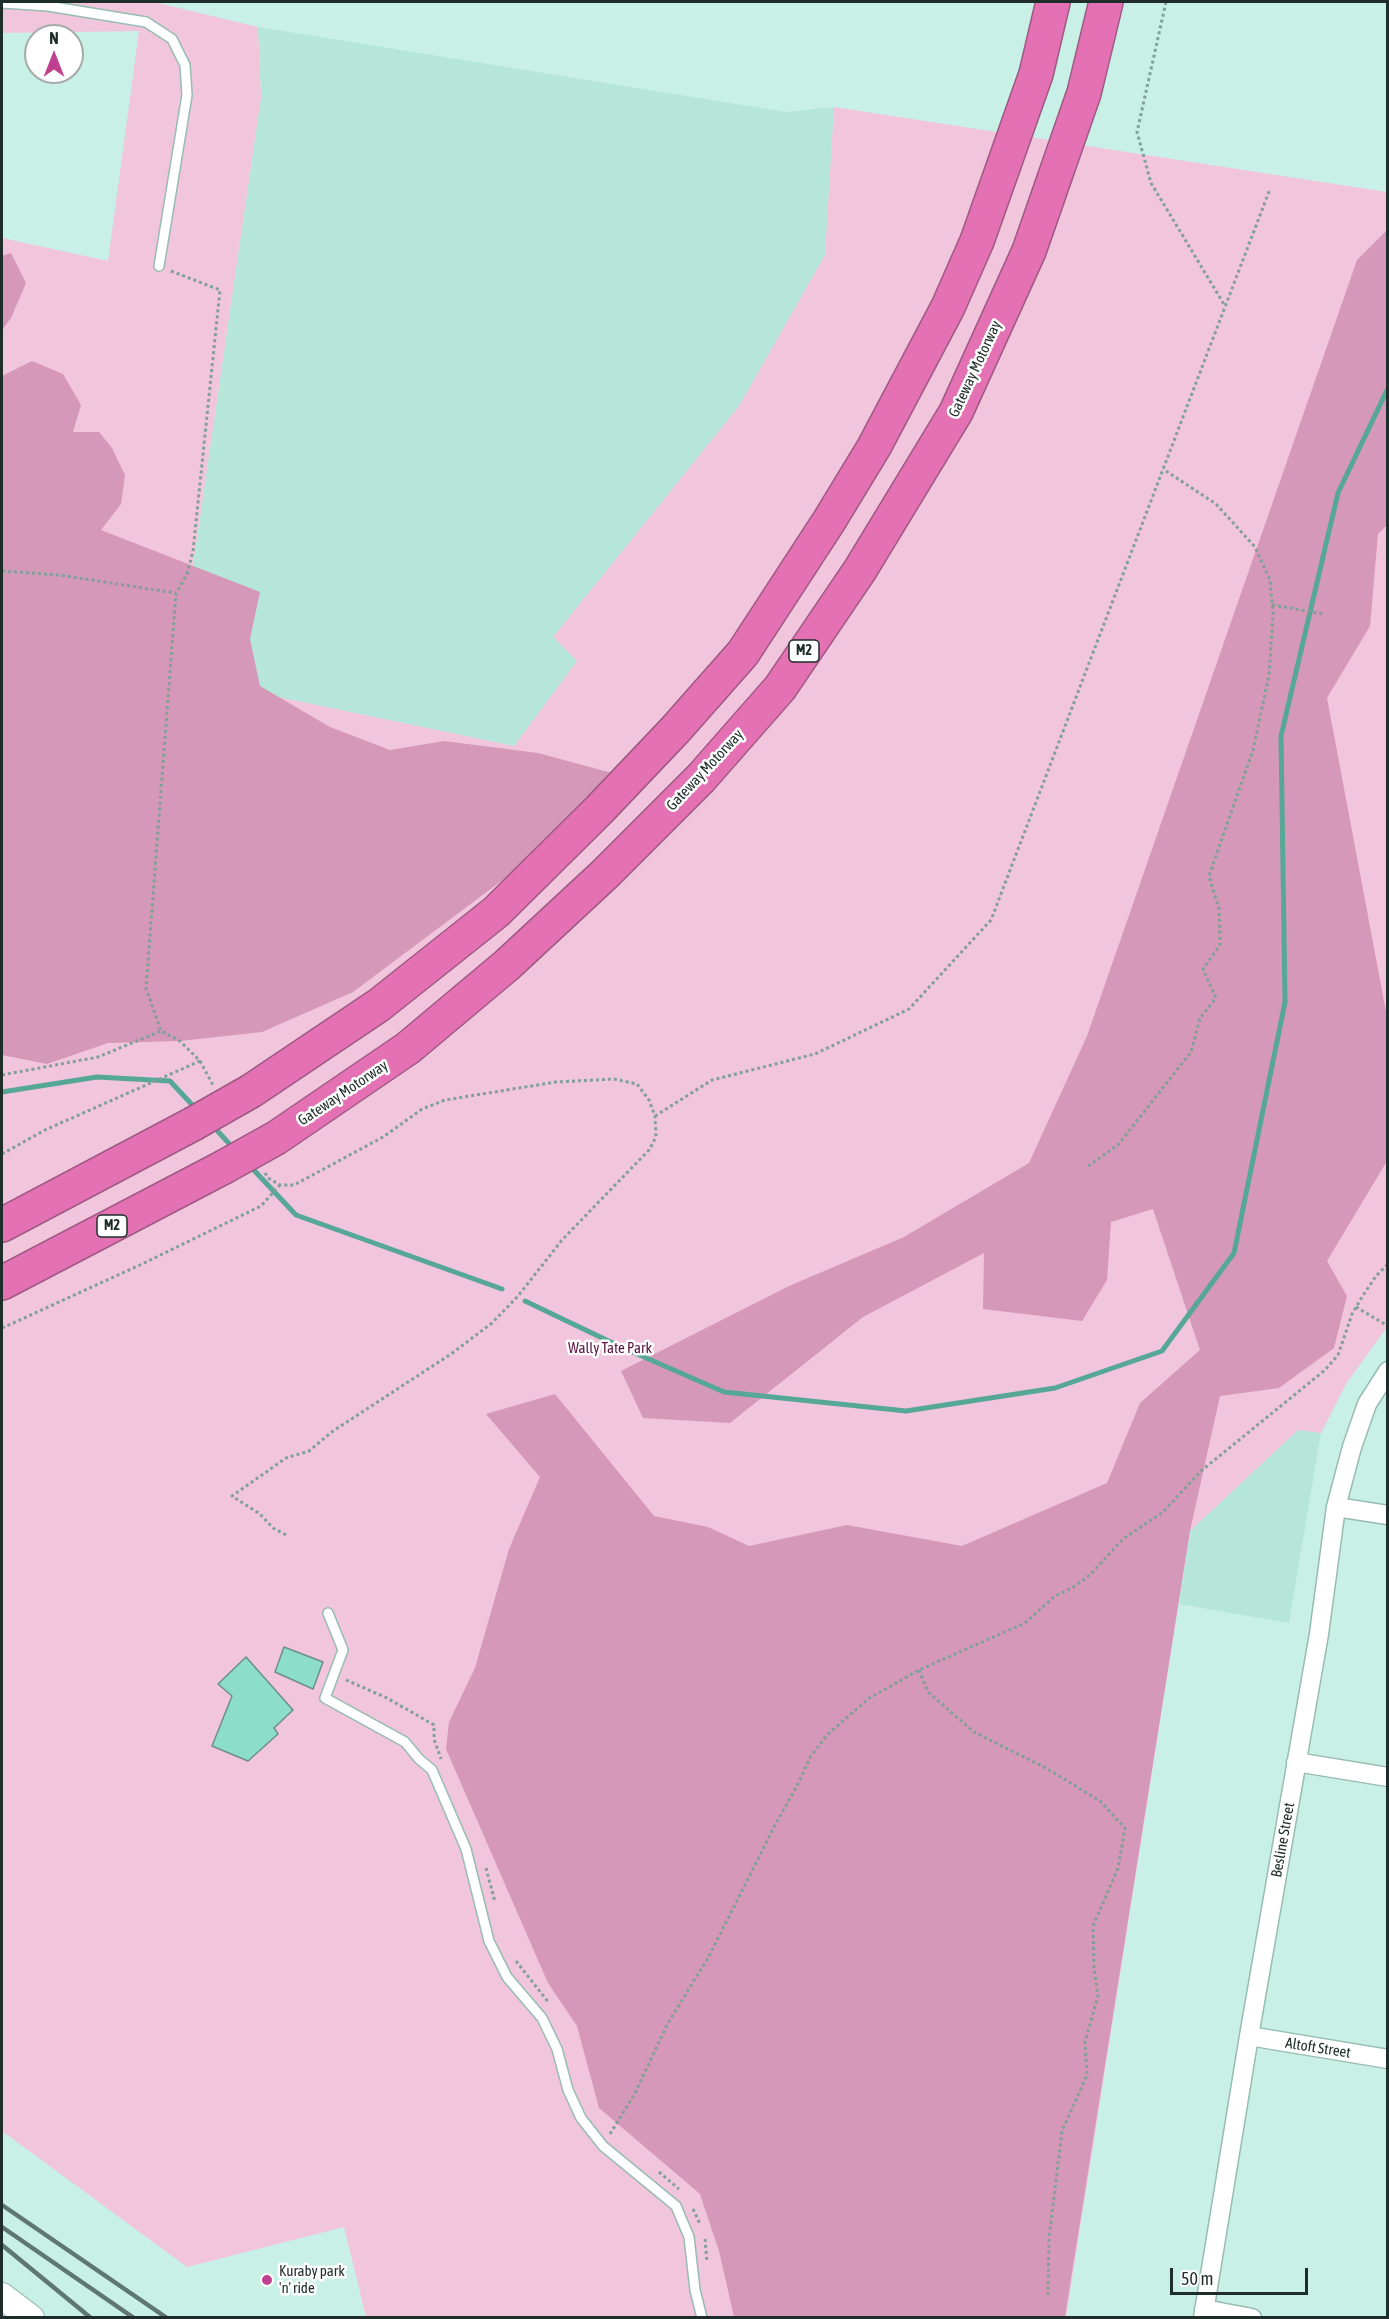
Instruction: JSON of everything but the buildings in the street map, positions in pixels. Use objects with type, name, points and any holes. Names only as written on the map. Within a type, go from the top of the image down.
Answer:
[{"type":"highway","points":[[2,1226],[251,1091],[379,1005],[496,912],[668,738],[743,653],[830,521],[874,447],[948,307],[977,241],[1036,74],[1053,2]]},
{"type":"highway","name":"Gateway Motorway","points":[[2,1283],[276,1138],[408,1048],[507,965],[604,874],[701,778],[780,688],[860,570],[956,412],[1029,251],[1084,93],[1106,2]]},
{"type":"main road","points":[[2,2296],[31,2318]]},
{"type":"street","name":"Besline Street","points":[[1204,2313],[1319,1634],[1336,1507],[1352,1447],[1367,1404],[1388,1371]]},
{"type":"street","points":[[1336,1507],[1388,1515]]},
{"type":"street","points":[[1296,1762],[1388,1777]]},
{"type":"street","name":"Altoft Street","points":[[1249,2037],[1388,2059]]},
{"type":"street","points":[[1204,2313],[1252,2318]]},
{"type":"lane","points":[[2,3],[48,6],[146,22],[172,39],[185,65],[187,95],[159,266]]},
{"type":"lane","points":[[328,1613],[343,1650],[325,1698],[405,1742],[432,1770],[466,1848],[489,1941],[507,1977],[542,2018],[557,2049],[568,2090],[581,2118],[603,2146],[676,2206],[689,2237],[695,2290],[702,2318]]},
{"type":"path","points":[[1166,2],[1137,132],[1150,183],[1225,306]]},
{"type":"path","points":[[656,1116],[712,1080],[815,1054],[909,1009],[991,920],[1270,189]]},
{"type":"path","points":[[159,266],[219,290],[193,551],[187,574],[176,593],[146,988],[161,1031],[180,1041],[200,1061],[217,1090]]},
{"type":"path","points":[[1088,1166],[1118,1144],[1191,1052],[1200,1018],[1216,998],[1203,969],[1220,945],[1219,909],[1209,876],[1253,750],[1269,675],[1272,605],[1270,580],[1255,547],[1216,504],[1163,469]]},
{"type":"path","points":[[2,571],[58,575],[176,593]]},
{"type":"path","points":[[1272,605],[1324,614]]},
{"type":"path","points":[[2,1075],[98,1057],[161,1031]]},
{"type":"path","points":[[2,1154],[45,1130],[200,1061]]},
{"type":"path","points":[[262,1168],[268,1178],[280,1185],[294,1185],[322,1172],[383,1137],[422,1109],[445,1100],[556,1082],[614,1078],[637,1084],[649,1100],[656,1116],[656,1137],[650,1150],[562,1240],[518,1296],[492,1323],[451,1354],[333,1431],[309,1451],[286,1458],[232,1496],[260,1514],[273,1528],[288,1536]]},
{"type":"path","points":[[2,1328],[140,1265],[261,1206],[280,1185]]},
{"type":"path","points":[[603,2146],[634,2095],[668,2023],[708,1958],[811,1756],[828,1734],[868,1699],[919,1670],[1025,1623],[1055,1596],[1072,1588],[1091,1574],[1123,1539],[1163,1512],[1201,1471],[1325,1370],[1338,1355],[1356,1306],[1376,1276],[1388,1264]]},
{"type":"path","points":[[1356,1306],[1388,1326]]},
{"type":"path","points":[[919,1670],[927,1692],[974,1732],[1046,1768],[1100,1802],[1125,1828],[1118,1868],[1092,1926],[1098,1995],[1085,2042],[1087,2075],[1062,2131],[1050,2239],[1048,2295]]},
{"type":"path","points":[[335,1675],[387,1698],[434,1725],[434,1739],[445,1767]]},
{"type":"path","points":[[485,1864],[496,1905]]},
{"type":"path","points":[[514,1959],[542,1992],[555,2013]]},
{"type":"path","points":[[603,2125],[619,2140]]},
{"type":"path","points":[[652,2166],[684,2196]]},
{"type":"path","points":[[691,2205],[700,2225]]},
{"type":"path","points":[[704,2236],[708,2269]]},
{"type":"shaded area","points":[[258,27],[786,112],[834,107],[825,255],[739,406],[554,637],[577,661],[514,746],[177,676],[261,97]]},
{"type":"shaded area","points":[[1387,230],[1387,525],[1378,534],[1370,626],[1327,698],[1387,1017],[1387,1161],[1327,1261],[1347,1296],[1334,1348],[1279,1388],[1220,1396],[1190,1531],[1065,2317],[734,2317],[719,2251],[700,2194],[599,2108],[577,2026],[548,1983],[446,1749],[449,1722],[475,1668],[509,1549],[540,1477],[486,1414],[555,1394],[654,1516],[708,1527],[749,1546],[847,1525],[962,1546],[1107,1483],[1140,1403],[1200,1350],[1153,1209],[1111,1222],[1107,1280],[1082,1321],[983,1309],[984,1253],[863,1317],[730,1423],[643,1418],[621,1371],[789,1286],[904,1237],[1029,1163],[1087,1036],[1357,260]]},
{"type":"shaded area","points":[[11,253],[26,283],[11,318],[2,330],[2,256]]},
{"type":"shaded area","points":[[32,361],[63,374],[81,405],[73,432],[99,432],[112,448],[125,475],[121,504],[101,530],[260,592],[250,639],[260,686],[330,727],[390,750],[444,741],[538,753],[612,773],[524,864],[353,992],[262,1032],[180,1041],[108,1043],[47,1064],[2,1055],[2,376]]},
{"type":"shaded area","points":[[1298,1430],[1321,1433],[1289,1623],[1179,1604],[1190,1531]]},
{"type":"green space","name":"Wally Tate Park","points":[[2,2],[154,2],[258,27],[261,97],[177,676],[514,746],[577,661],[553,637],[739,406],[825,255],[834,107],[1387,192],[1387,1327],[1346,1384],[1321,1433],[1298,1430],[1190,1531],[1066,2317],[366,2317],[344,2227],[187,2267],[2,2131],[2,238],[108,261],[139,31],[84,32],[84,24],[24,24],[24,33],[2,33]]},
{"type":"waterway","points":[[525,1301],[619,1346],[724,1392],[906,1411],[1055,1388],[1162,1351],[1234,1253],[1285,1002],[1281,736],[1338,493],[1388,388]]},
{"type":"waterway","points":[[2,1092],[97,1077],[170,1081],[196,1109]]},
{"type":"waterway","points":[[213,1126],[233,1148]]},
{"type":"waterway","points":[[250,1166],[296,1215],[502,1289]]},
{"type":"railway","points":[[2,2205],[167,2318]]},
{"type":"railway","points":[[2,2227],[134,2318]]},
{"type":"railway","points":[[2,2245],[91,2318]]},
{"type":"place","name":"Kuraby park 'n' ride","points":[[267,2280]]}]
